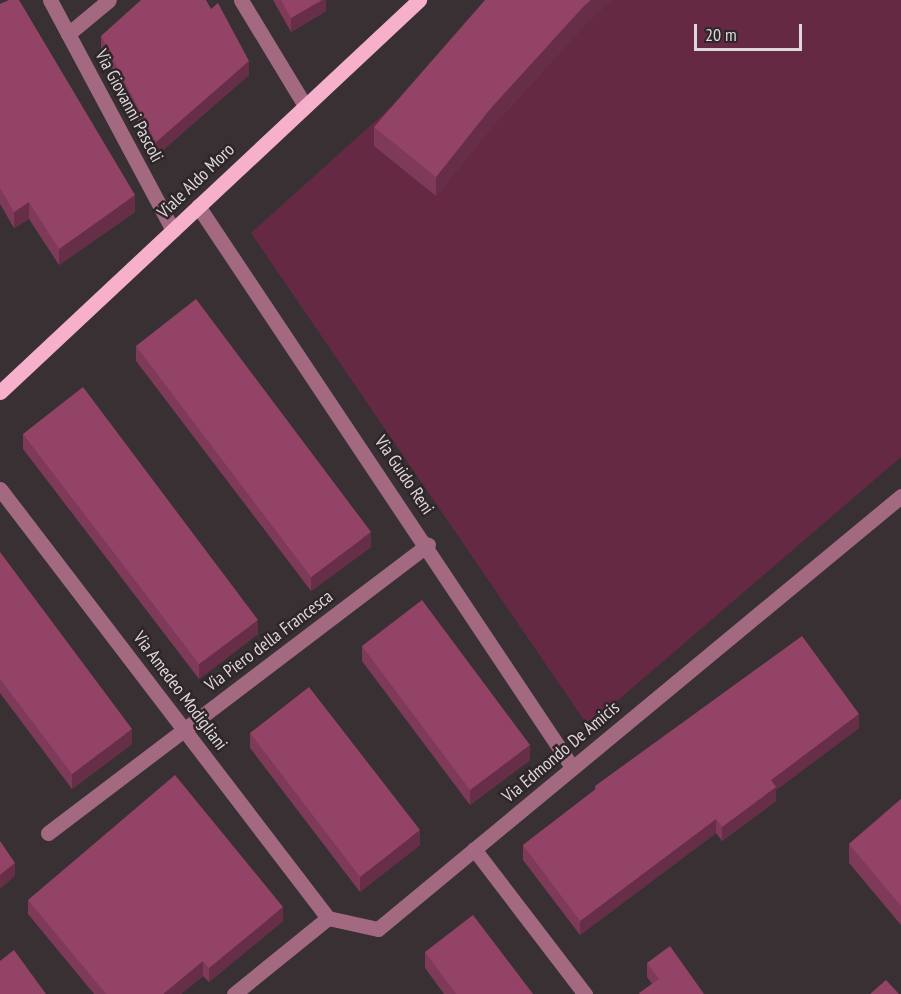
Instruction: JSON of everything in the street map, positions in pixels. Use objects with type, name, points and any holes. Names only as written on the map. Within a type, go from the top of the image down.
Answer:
[{"type":"main road","name":"Viale Aldo Moro","points":[[0,392],[304,104],[419,0]]},
{"type":"street","name":"Via Giovanni Pascoli","points":[[50,0],[173,230]]},
{"type":"street","points":[[68,34],[109,0]]},
{"type":"street","points":[[242,0],[304,104]]},
{"type":"street","name":"Via Guido Reni","points":[[198,206],[428,545],[572,767]]},
{"type":"street","name":"Via Amedeo Modigliani","points":[[0,489],[328,918]]},
{"type":"street","name":"Via Edmondo De Amicis","points":[[328,918],[378,929],[901,496]]},
{"type":"street","name":"Via Piero della Francesca","points":[[48,833],[428,545]]},
{"type":"street","points":[[474,849],[585,994]]},
{"type":"street","points":[[234,994],[328,918]]},
{"type":"shaded area","points":[[510,0],[901,0],[901,457],[588,726],[251,233]]},
{"type":"building","points":[[9,0],[19,0],[135,195],[59,249],[29,202],[14,212],[0,188],[0,4]]},
{"type":"building","points":[[141,0],[206,0],[211,9],[218,3],[249,61],[156,142],[101,36]]},
{"type":"building","points":[[281,0],[322,0],[291,18]]},
{"type":"building","points":[[485,0],[591,0],[490,109],[436,177],[374,127]]},
{"type":"building","points":[[196,299],[371,532],[311,577],[136,346]]},
{"type":"building","points":[[83,387],[258,620],[199,664],[23,434]]},
{"type":"building","points":[[0,552],[132,729],[72,774],[0,679]]},
{"type":"building","points":[[422,600],[530,745],[470,790],[362,646]]},
{"type":"building","points":[[802,636],[859,714],[771,780],[776,787],[722,827],[716,819],[580,921],[523,845],[597,788],[595,786]]},
{"type":"building","points":[[309,687],[420,830],[360,877],[250,733]]},
{"type":"building","points":[[175,775],[283,907],[209,968],[203,961],[163,994],[106,994],[28,900]]},
{"type":"building","points":[[901,799],[901,906],[849,844]]},
{"type":"building","points":[[0,841],[15,863],[0,875]]},
{"type":"building","points":[[473,915],[533,994],[456,994],[425,952]]},
{"type":"building","points":[[670,946],[704,994],[639,993],[659,979],[647,963]]},
{"type":"building","points":[[14,950],[46,994],[0,994],[0,961]]},
{"type":"building","points":[[886,980],[899,994],[870,994]]}]
